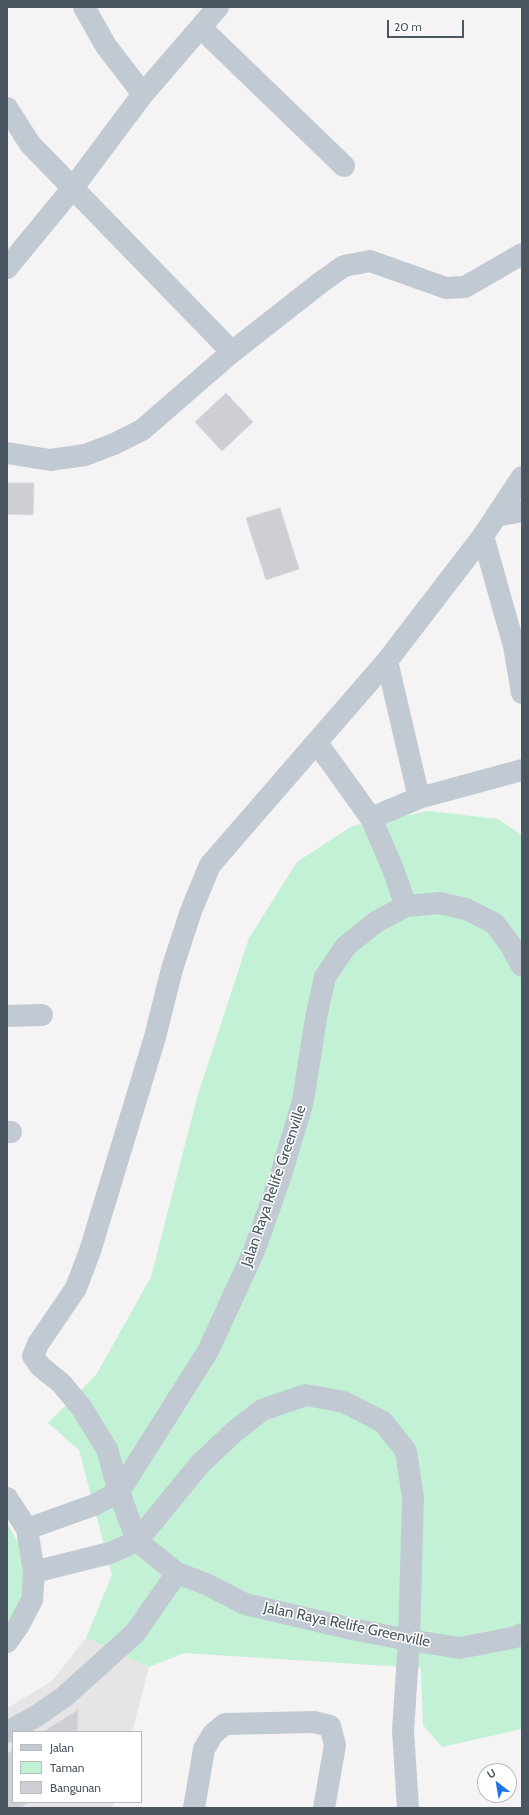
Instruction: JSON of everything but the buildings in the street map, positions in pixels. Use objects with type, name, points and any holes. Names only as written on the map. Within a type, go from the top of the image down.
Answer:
[{"type":"street","points":[[84,7],[106,46],[142,94]]},
{"type":"street","points":[[7,268],[72,189],[142,94],[218,7]]},
{"type":"street","points":[[201,28],[344,166]]},
{"type":"street","points":[[7,108],[30,144],[72,189],[232,352]]},
{"type":"street","points":[[7,453],[50,460],[85,455],[114,444],[142,430],[232,352],[344,266],[370,261],[446,288],[465,287],[522,254]]},
{"type":"street","points":[[136,1541],[119,1492],[107,1449],[81,1407],[62,1383],[40,1366],[33,1356],[38,1344],[76,1288],[90,1251],[155,1037],[172,969],[191,911],[210,865],[317,744],[387,661],[483,536],[522,477]]},
{"type":"street","points":[[496,516],[522,511]]},
{"type":"street","points":[[483,536],[518,645],[522,693]]},
{"type":"street","points":[[387,661],[419,798]]},
{"type":"street","points":[[317,744],[371,818],[393,869],[406,906],[440,903],[466,909],[494,924],[510,944],[522,966]]},
{"type":"street","points":[[371,818],[419,798],[522,770]]},
{"type":"street","name":"Jalan Raya Relife Greenville","points":[[119,1492],[208,1351],[254,1251],[281,1175],[303,1101],[316,1018],[325,977],[346,946],[376,922],[406,906]]},
{"type":"street","points":[[7,1016],[42,1015]]},
{"type":"street","points":[[34,1572],[110,1552],[136,1541],[200,1464],[234,1432],[262,1410],[306,1395],[344,1402],[383,1422],[406,1451],[413,1498],[409,1640],[404,1732],[408,1808]]},
{"type":"street","points":[[27,1529],[94,1505],[119,1492]]},
{"type":"street","points":[[7,1498],[27,1529],[34,1572],[32,1600],[19,1625],[7,1642]]},
{"type":"street","name":"Jalan Raya Relife Greenville","points":[[136,1541],[177,1573],[206,1584],[245,1604],[352,1629],[460,1648],[516,1637],[522,1634]]},
{"type":"street","points":[[7,1732],[35,1717],[64,1697],[135,1633],[177,1573]]},
{"type":"street","points":[[194,1808],[204,1749],[213,1734],[225,1724],[314,1722],[330,1726],[335,1745],[324,1808]]},
{"type":"shaded area","points":[[86,1638],[149,1667],[132,1731],[12,1731],[12,1803],[114,1803],[112,1808],[7,1808],[7,1708],[51,1682]]},
{"type":"green space","points":[[429,811],[498,819],[522,835],[522,1729],[442,1747],[423,1725],[421,1668],[184,1653],[149,1667],[86,1638],[112,1575],[79,1450],[48,1423],[96,1375],[151,1277],[198,1094],[249,938],[297,862],[352,826]]},
{"type":"green space","points":[[7,1523],[21,1548],[25,1574],[20,1601],[7,1626]]}]
